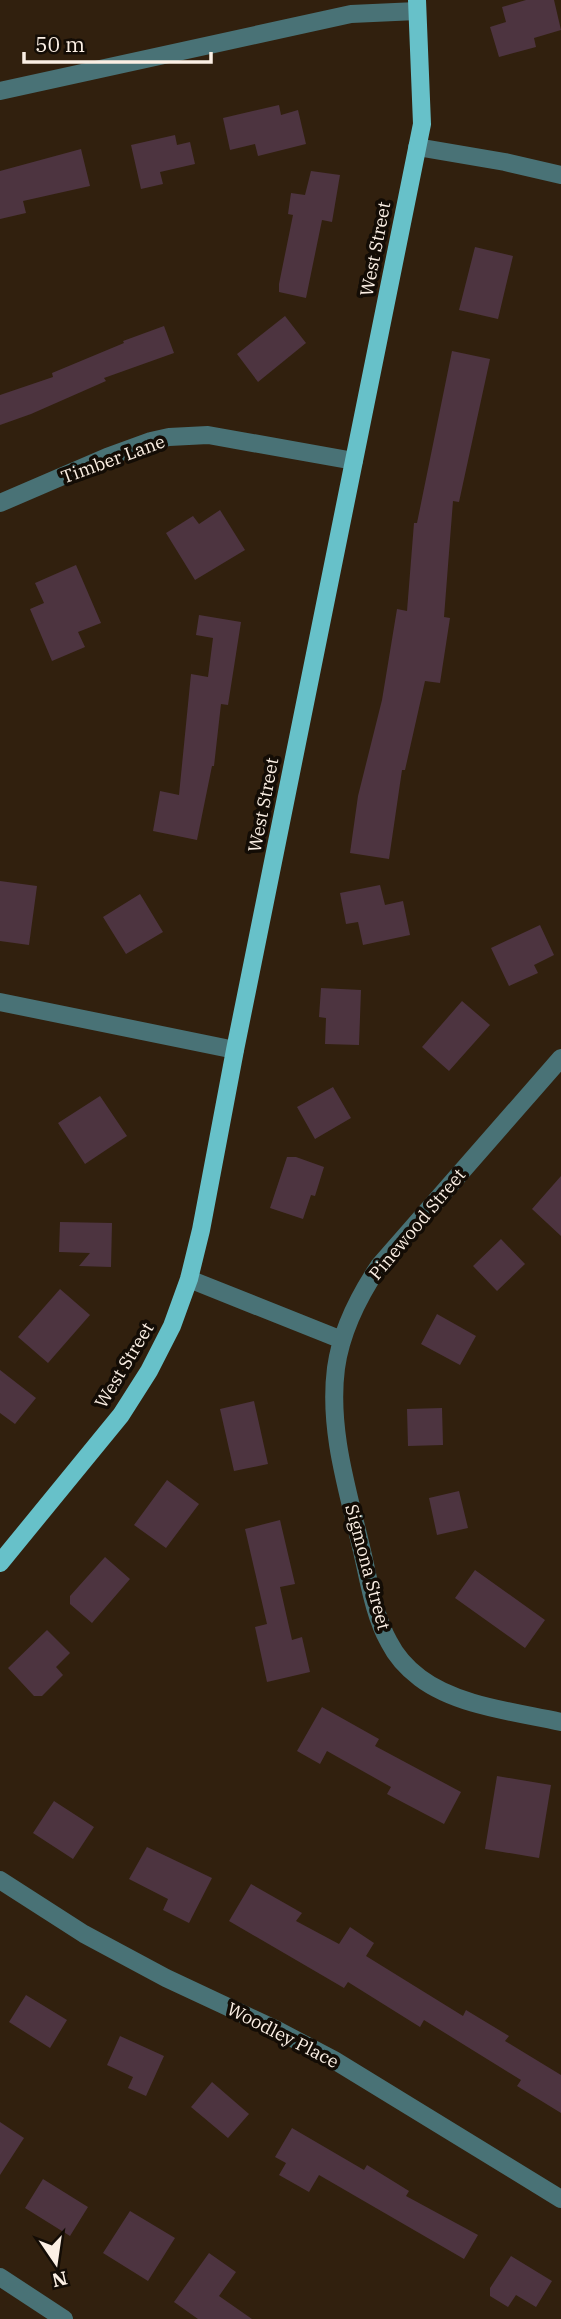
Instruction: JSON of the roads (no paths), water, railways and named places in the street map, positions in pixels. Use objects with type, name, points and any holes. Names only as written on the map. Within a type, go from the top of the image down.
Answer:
[{"type":"main road","name":"West Street","points":[[0,1563],[121,1415],[149,1371],[172,1326],[189,1279],[422,124],[417,5]]},
{"type":"street","points":[[0,91],[351,15],[417,5]]},
{"type":"street","points":[[417,147],[561,175]]},
{"type":"street","name":"Timber Lane","points":[[0,503],[107,457],[169,437],[208,435],[354,461]]},
{"type":"street","points":[[0,1002],[235,1051]]},
{"type":"street","name":"Pinewood Street","points":[[342,1340],[364,1289],[379,1266],[561,1058]]},
{"type":"street","points":[[189,1279],[342,1340]]},
{"type":"street","name":"Sigmona Street","points":[[342,1340],[336,1368],[336,1438],[377,1614],[389,1643],[404,1663],[438,1690],[455,1698],[561,1722]]},
{"type":"street","name":"Woodley Place","points":[[0,1880],[84,1934],[166,1978],[334,2060],[561,2199]]},
{"type":"street","points":[[0,2277],[64,2319]]}]
